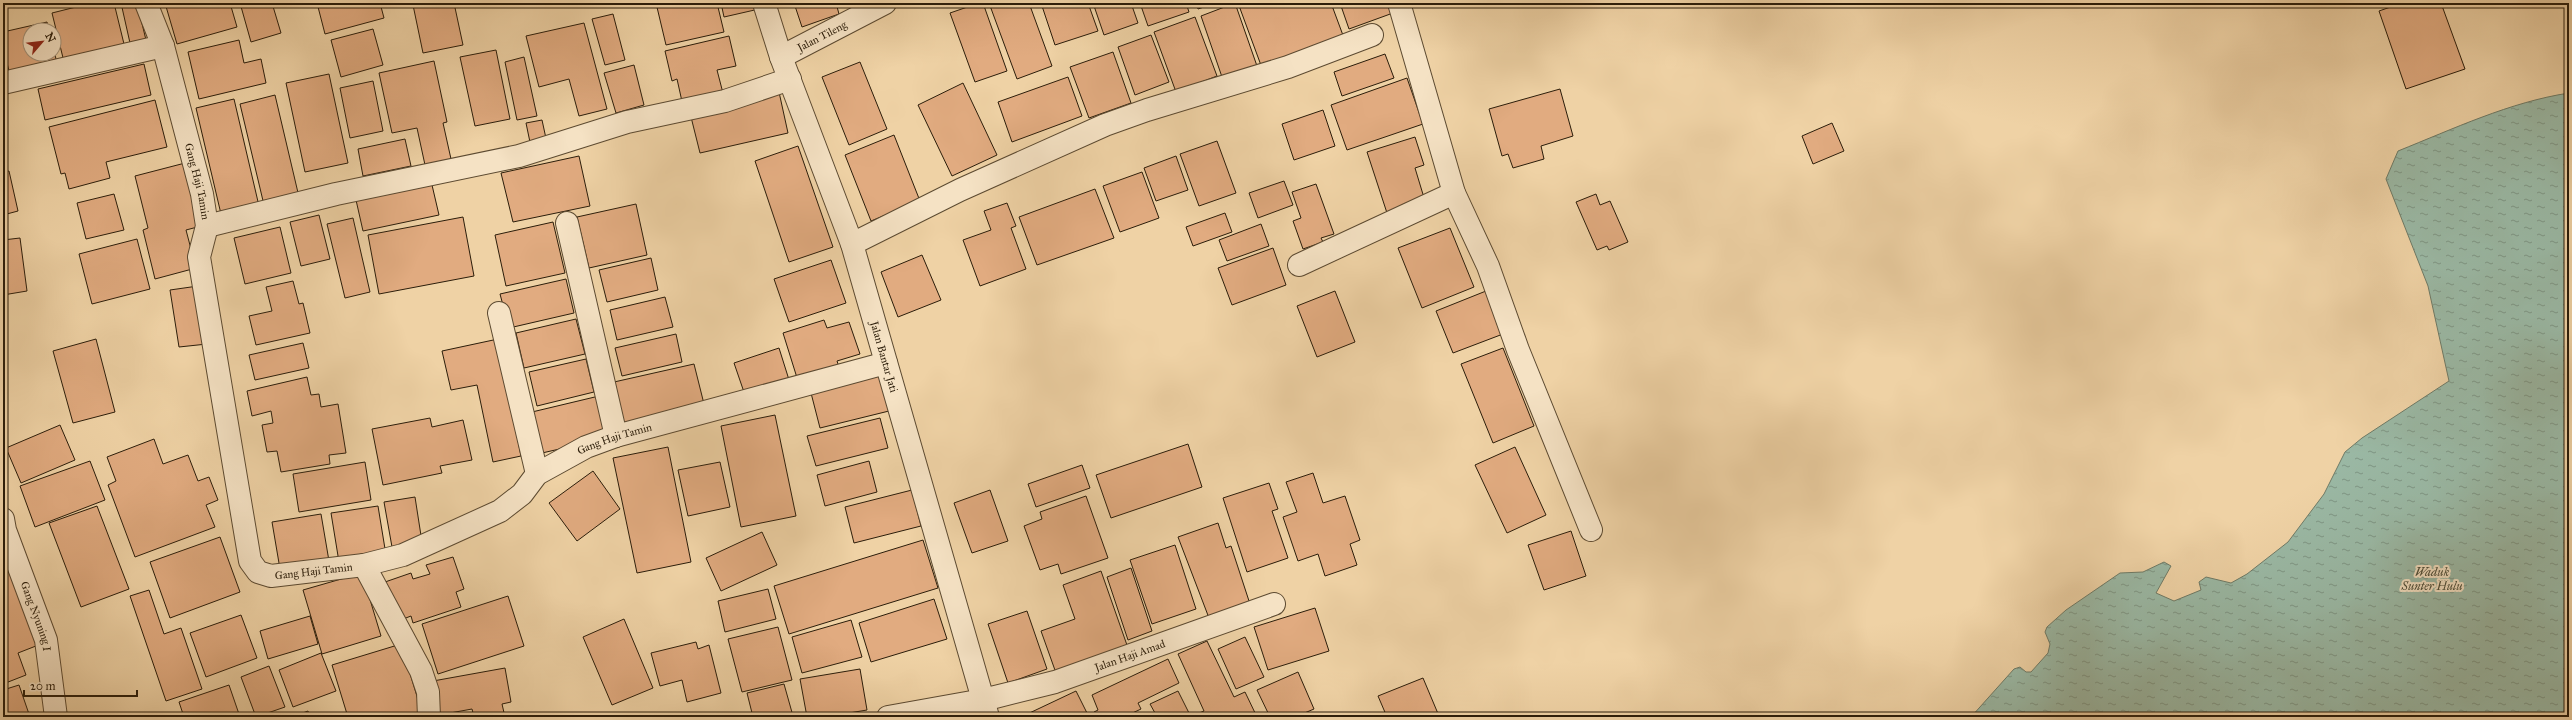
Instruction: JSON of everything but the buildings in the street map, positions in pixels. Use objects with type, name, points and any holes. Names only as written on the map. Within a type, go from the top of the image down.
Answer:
[{"type":"street","name":"Gang Haji Tamin","points":[[146,3],[162,46],[202,194],[208,226],[199,257],[250,561],[258,572],[271,576],[364,565],[402,555],[500,511],[522,494],[537,474],[586,447],[616,436],[886,363]]},
{"type":"street","name":"Jalan Bantar Jati","points":[[764,3],[781,57],[852,244],[986,708]]},
{"type":"street","name":"Jalan Tileng","points":[[781,57],[885,3]]},
{"type":"street","points":[[1399,3],[1454,193],[1488,266],[1518,350],[1592,530]]},
{"type":"street","points":[[852,244],[967,186],[1105,125],[1288,67],[1372,35]]},
{"type":"street","points":[[3,83],[162,46]]},
{"type":"street","points":[[208,226],[336,194],[519,156],[627,122],[725,101],[790,79]]},
{"type":"street","points":[[1299,265],[1454,193]]},
{"type":"street","points":[[566,224],[616,436]]},
{"type":"street","points":[[499,313],[537,474]]},
{"type":"street","name":"Gang Nyuning I","points":[[3,519],[5,530],[46,640],[56,717]]},
{"type":"street","points":[[364,565],[421,671],[428,692],[429,717]]},
{"type":"street","name":"Jalan Haji Amad","points":[[888,717],[986,708],[1054,682],[1274,604]]},
{"type":"water","name":"Waduk Sunter Hulu","points":[[2569,93],[2569,717],[1971,717],[2014,669],[2020,667],[2026,672],[2031,672],[2048,653],[2050,644],[2045,632],[2047,627],[2066,610],[2120,573],[2143,572],[2164,562],[2171,566],[2156,593],[2174,601],[2201,590],[2199,582],[2206,577],[2231,583],[2247,574],[2288,542],[2324,494],[2345,452],[2362,438],[2449,381],[2428,286],[2386,179],[2398,151],[2482,117],[2525,103]]}]
